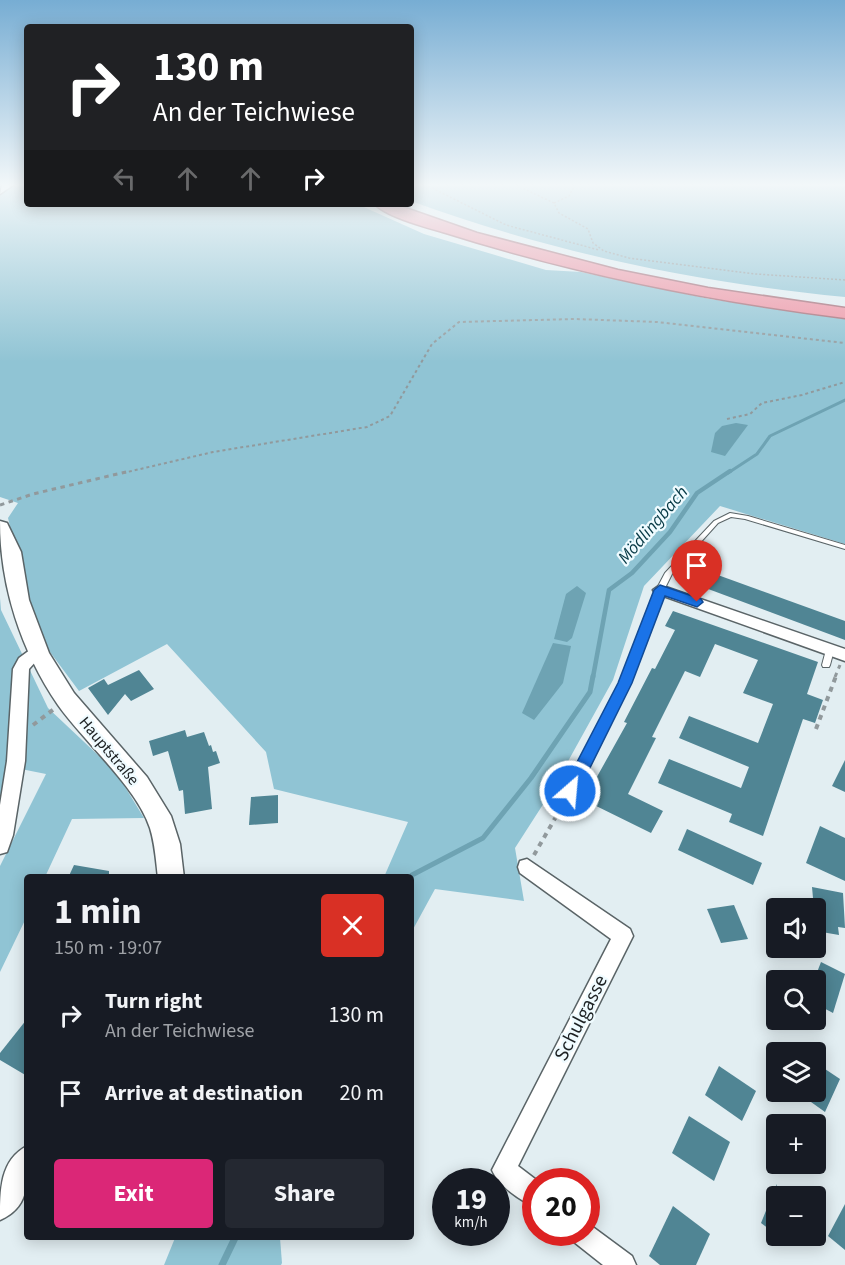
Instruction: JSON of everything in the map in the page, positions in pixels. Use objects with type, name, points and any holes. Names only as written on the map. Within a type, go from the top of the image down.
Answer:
[{"type":"highway","points":[[500,244],[589,269],[678,288],[845,313]]},
{"type":"highway","points":[[522,244],[686,281],[845,305]]},
{"type":"main road","name":"Hauptstraße","points":[[0,527],[11,552],[19,600],[33,640],[66,699],[138,784],[162,824],[168,844],[171,874]]},
{"type":"main road","points":[[0,1203],[24,1167]]},
{"type":"street","points":[[660,590],[840,653]]},
{"type":"street","points":[[0,846],[4,835],[16,761],[21,669],[33,640]]},
{"type":"street","name":"Schulgasse","points":[[522,1184],[504,1170],[623,936],[527,867]]},
{"type":"street","points":[[599,1246],[623,1265]]},
{"type":"lane","points":[[570,791],[625,683],[660,590],[669,573],[716,522],[730,515],[746,517],[845,547]]},
{"type":"lane","points":[[826,665],[840,653]]},
{"type":"path","points":[[576,244],[629,258],[756,274],[845,280]]},
{"type":"path","points":[[594,244],[604,251]]},
{"type":"path","points":[[0,505],[33,494],[213,452],[367,427],[390,416],[432,344],[459,322],[575,319],[657,322],[845,343]]},
{"type":"path","points":[[727,419],[750,414],[762,403],[801,395],[845,382]]},
{"type":"path","points":[[816,729],[840,653]]},
{"type":"path","points":[[17,737],[66,699]]},
{"type":"path","points":[[527,867],[570,791]]},
{"type":"shaded area","points":[[0,244],[458,244],[546,270],[581,272],[710,299],[845,319],[845,544],[720,506],[644,586],[613,680],[551,792],[515,848],[524,901],[435,889],[414,928],[414,874],[385,874],[408,822],[274,789],[266,752],[167,644],[79,691],[44,644],[29,606],[8,518],[18,503],[0,497]]},
{"type":"shaded area","points":[[548,244],[845,244],[845,297],[680,274]]},
{"type":"shaded area","points":[[736,423],[748,425],[725,456],[711,452],[715,433],[722,426]]},
{"type":"shaded area","points":[[577,586],[586,593],[572,638],[567,642],[554,639],[566,594]]},
{"type":"shaded area","points":[[0,598],[1,610],[48,708],[116,772],[144,818],[72,819],[46,874],[24,874],[24,922],[0,972],[0,866],[46,774],[11,767],[0,826]]},
{"type":"shaded area","points":[[553,643],[571,646],[563,683],[534,720],[522,713]]},
{"type":"shaded area","points":[[174,1240],[280,1240],[281,1265],[164,1265]]},
{"type":"building","points":[[693,566],[845,621],[845,640],[684,580]]},
{"type":"building","points":[[673,611],[818,662],[807,694],[823,700],[815,723],[803,719],[763,836],[729,822],[732,814],[658,783],[669,759],[741,788],[749,767],[679,738],[689,716],[758,743],[773,704],[743,693],[758,660],[715,644],[700,677],[685,671],[652,737],[656,738],[628,794],[663,811],[651,833],[584,800],[627,723],[624,722],[652,668],[655,669],[675,630],[665,626]]},
{"type":"building","points":[[139,670],[154,689],[131,701],[125,694],[108,715],[88,688],[104,679],[108,685]]},
{"type":"building","points":[[185,730],[187,737],[204,732],[209,746],[211,745],[213,752],[216,751],[220,763],[208,767],[212,809],[185,814],[183,790],[179,791],[168,751],[153,756],[149,741]]},
{"type":"building","points":[[845,760],[845,792],[832,786]]},
{"type":"building","points":[[278,795],[278,823],[249,825],[251,797]]},
{"type":"building","points":[[820,826],[845,838],[845,881],[806,863]]},
{"type":"building","points":[[687,829],[762,863],[753,885],[678,850]]},
{"type":"building","points":[[74,865],[109,871],[109,874],[70,874]]},
{"type":"building","points":[[812,887],[843,893],[845,928],[838,927],[839,935],[826,933],[826,898],[813,898]]},
{"type":"building","points":[[734,905],[748,939],[721,943],[707,909]]},
{"type":"building","points":[[821,962],[845,974],[833,1013],[826,1009],[826,970],[818,970]]},
{"type":"building","points":[[24,1023],[24,1074],[0,1060],[0,1053]]},
{"type":"building","points":[[719,1066],[756,1091],[742,1121],[705,1095]]},
{"type":"building","points":[[826,1070],[840,1079],[825,1112],[811,1102],[826,1102]]},
{"type":"building","points":[[689,1116],[730,1142],[714,1181],[672,1153]]},
{"type":"building","points":[[845,1204],[845,1250],[828,1236]]},
{"type":"building","points":[[673,1206],[710,1234],[696,1265],[660,1265],[649,1256]]},
{"type":"building","points":[[766,1211],[766,1227],[761,1223]]},
{"type":"waterway","name":"Mödlingbach","points":[[728,473],[757,454],[770,436],[845,400]]},
{"type":"waterway","name":"Mödlingbach","points":[[593,677],[609,590],[632,573],[670,532],[697,493],[730,471]]},
{"type":"waterway","name":"Mödlingbach","points":[[414,874],[483,838],[531,778],[590,692],[593,676]]},
{"type":"waterway","name":"Mödlingbach","points":[[222,1265],[234,1240]]},
{"type":"route","points":[[570,791],[625,683],[660,590],[697,602]]}]
